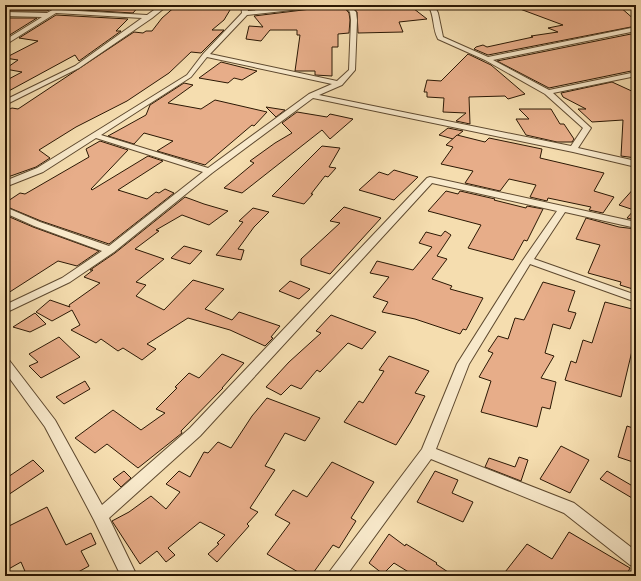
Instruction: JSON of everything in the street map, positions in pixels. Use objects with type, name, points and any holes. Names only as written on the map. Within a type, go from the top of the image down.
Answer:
[{"type":"street","points":[[5,43],[65,5]]},
{"type":"street","points":[[5,103],[77,67],[165,5]]},
{"type":"street","points":[[5,184],[40,170],[189,76],[245,9],[319,5]]},
{"type":"street","points":[[5,309],[66,280],[110,250],[209,171],[312,96],[339,83],[352,70],[354,20],[353,12],[346,5]]},
{"type":"street","points":[[431,5],[437,14],[438,34],[440,38],[487,60],[548,92],[587,128],[573,149]]},
{"type":"street","points":[[56,11],[150,17]]},
{"type":"street","points":[[5,14],[49,14]]},
{"type":"street","points":[[487,60],[636,29]]},
{"type":"street","points":[[205,55],[339,83]]},
{"type":"street","points":[[548,92],[636,74]]},
{"type":"street","points":[[312,96],[573,149],[636,164]]},
{"type":"street","points":[[94,135],[209,171]]},
{"type":"street","points":[[100,516],[195,432],[430,180],[636,225]]},
{"type":"street","points":[[5,210],[38,224],[110,250]]},
{"type":"street","points":[[338,576],[428,452],[463,364],[528,260],[562,210]]},
{"type":"street","points":[[528,260],[636,299]]},
{"type":"street","points":[[5,363],[50,424],[100,516],[129,576]]},
{"type":"street","points":[[428,452],[569,508],[636,560]]},
{"type":"building","points":[[5,5],[58,5],[47,11],[5,11]]},
{"type":"building","points":[[64,5],[140,5],[133,13],[64,9]]},
{"type":"building","points":[[177,5],[233,5],[224,20],[212,30],[224,30],[201,53],[191,52],[169,73],[127,101],[76,127],[39,150],[50,158],[36,167],[5,178],[5,111],[12,108],[18,109],[134,32],[143,33],[146,31],[152,31],[162,18]]},
{"type":"building","points":[[323,5],[342,5],[349,13],[350,20],[349,33],[338,34],[338,47],[332,47],[332,76],[315,75],[315,71],[295,71],[300,35],[297,35],[297,30],[270,30],[261,41],[246,39],[249,26],[263,27],[254,16],[319,8]]},
{"type":"building","points":[[351,5],[409,5],[427,19],[399,22],[403,32],[358,33],[357,12]]},
{"type":"building","points":[[544,5],[560,5],[563,7],[619,6],[636,21],[636,26],[488,55],[474,49],[483,45],[487,47],[533,37],[531,36],[558,32],[548,28],[563,25],[520,9]]},
{"type":"building","points":[[56,15],[128,19],[116,31],[121,31],[79,61],[75,55],[5,93],[5,81],[22,72],[5,69],[18,60],[5,58],[38,41],[19,38]]},
{"type":"building","points":[[5,18],[37,18],[8,36],[5,36]]},
{"type":"building","points":[[636,33],[636,70],[549,88],[497,61]]},
{"type":"building","points":[[468,54],[491,65],[525,94],[508,99],[505,96],[469,97],[470,124],[456,121],[466,113],[443,112],[444,98],[427,97],[427,92],[424,92],[427,80],[441,81]]},
{"type":"building","points":[[221,62],[257,71],[242,80],[234,78],[228,83],[199,78]]},
{"type":"building","points":[[612,82],[636,93],[636,158],[621,156],[623,120],[592,122],[578,109],[586,109],[563,97],[561,93]]},
{"type":"building","points":[[184,83],[193,85],[168,103],[201,109],[215,100],[267,112],[254,126],[252,125],[205,165],[157,151],[173,141],[144,133],[134,144],[108,136],[146,115],[150,105]]},
{"type":"building","points":[[266,107],[285,110],[276,117]]},
{"type":"building","points":[[519,109],[551,109],[560,124],[564,124],[574,139],[572,142],[557,142],[526,135],[516,119],[529,119]]},
{"type":"building","points":[[297,112],[327,117],[330,114],[353,119],[330,139],[322,130],[242,193],[224,188],[254,163],[250,161],[292,133],[282,123]]},
{"type":"building","points":[[448,128],[463,131],[453,139],[439,135]]},
{"type":"building","points":[[457,135],[485,142],[489,138],[542,149],[540,158],[604,173],[594,191],[614,197],[603,213],[589,210],[591,207],[548,198],[547,201],[530,197],[536,185],[509,179],[500,191],[465,183],[473,171],[441,164],[453,147],[446,145]]},
{"type":"building","points":[[100,141],[128,150],[91,189],[92,190],[148,156],[163,161],[118,190],[147,199],[156,192],[159,193],[165,189],[174,193],[109,244],[41,221],[5,206],[5,203],[20,193],[25,194],[89,157],[86,149]]},
{"type":"building","points":[[322,146],[340,148],[329,167],[336,168],[328,177],[325,176],[304,204],[272,196]]},
{"type":"building","points":[[394,170],[418,177],[394,200],[359,190],[379,172],[388,175]]},
{"type":"building","points":[[636,186],[636,220],[627,218],[634,210],[619,205]]},
{"type":"building","points":[[446,191],[458,194],[460,191],[526,208],[527,206],[543,209],[527,241],[524,240],[513,260],[468,248],[481,225],[428,211]]},
{"type":"building","points":[[185,197],[228,211],[209,225],[182,215],[156,230],[159,231],[135,249],[164,259],[136,282],[146,285],[136,296],[164,310],[193,280],[224,289],[205,309],[232,320],[239,312],[280,326],[271,337],[273,338],[265,346],[230,330],[188,318],[147,344],[156,349],[142,360],[123,348],[118,351],[101,339],[96,343],[71,330],[80,325],[72,310],[52,321],[36,312],[50,300],[70,307],[69,305],[100,283],[84,277],[93,270],[90,270],[115,253]]},
{"type":"building","points":[[344,207],[381,218],[330,274],[301,265],[301,259],[340,223],[330,221]]},
{"type":"building","points":[[253,208],[269,212],[254,227],[238,249],[244,250],[241,260],[216,255],[243,222],[239,221]]},
{"type":"building","points":[[5,215],[99,251],[77,266],[58,261],[5,295]]},
{"type":"building","points":[[586,218],[619,227],[636,229],[636,290],[620,285],[621,282],[588,273],[600,245],[576,239]]},
{"type":"building","points":[[445,231],[451,235],[437,256],[447,259],[432,279],[452,286],[450,289],[483,298],[466,330],[463,329],[460,334],[415,319],[382,312],[388,302],[373,297],[389,277],[370,273],[377,261],[413,270],[432,247],[419,243],[426,232],[441,236]]},
{"type":"building","points":[[184,246],[202,251],[190,264],[171,258]]},
{"type":"building","points":[[290,281],[310,289],[299,299],[279,291]]},
{"type":"building","points":[[543,282],[575,291],[568,311],[576,313],[570,329],[553,324],[545,353],[554,356],[541,378],[556,382],[550,409],[542,407],[537,427],[481,412],[491,381],[479,377],[493,353],[488,351],[498,336],[508,339],[515,318],[524,320]]},
{"type":"building","points":[[605,302],[636,310],[636,352],[632,351],[621,397],[565,380],[571,361],[576,363],[583,340],[592,343]]},
{"type":"building","points":[[35,313],[46,324],[30,332],[13,327]]},
{"type":"building","points":[[331,315],[376,332],[362,349],[348,343],[320,372],[317,370],[301,389],[291,385],[281,395],[266,387],[289,362],[321,333],[316,331]]},
{"type":"building","points":[[59,337],[80,357],[41,378],[29,366],[38,362],[29,354]]},
{"type":"building","points":[[222,354],[244,363],[223,388],[181,431],[182,433],[138,468],[107,444],[95,453],[75,438],[113,410],[141,430],[165,413],[156,409],[177,388],[175,387],[189,373],[199,378]]},
{"type":"building","points":[[389,356],[429,371],[415,393],[425,396],[396,445],[344,422],[359,401],[363,403],[384,371],[379,370]]},
{"type":"building","points":[[85,381],[90,389],[64,404],[56,397]]},
{"type":"building","points":[[267,398],[320,418],[305,441],[285,433],[265,466],[275,470],[250,508],[258,512],[247,524],[249,526],[217,562],[208,554],[219,544],[217,543],[225,535],[200,522],[168,548],[175,555],[166,562],[157,551],[140,564],[112,521],[129,512],[151,496],[166,509],[180,492],[166,484],[179,471],[190,477],[204,452],[208,453],[218,442],[231,448],[252,416]]},
{"type":"building","points":[[627,426],[636,429],[636,463],[618,457]]},
{"type":"building","points":[[561,446],[589,460],[570,493],[540,479]]},
{"type":"building","points":[[519,457],[528,460],[521,481],[485,467],[489,458],[515,467]]},
{"type":"building","points":[[33,460],[44,471],[5,497],[5,479]]},
{"type":"building","points":[[332,462],[374,482],[351,518],[356,521],[339,548],[333,545],[311,576],[305,576],[267,554],[290,523],[275,515],[293,490],[307,497]]},
{"type":"building","points":[[124,471],[131,478],[121,487],[113,479]]},
{"type":"building","points":[[435,471],[458,480],[452,493],[473,502],[463,522],[417,502]]},
{"type":"building","points":[[607,471],[636,488],[636,493],[632,498],[600,479]]},
{"type":"building","points":[[47,507],[66,545],[91,533],[96,544],[81,551],[89,566],[71,576],[27,576],[21,562],[5,571],[5,528]]},
{"type":"building","points":[[569,532],[630,568],[626,576],[502,576],[527,544],[552,559]]},
{"type":"building","points":[[389,534],[405,546],[406,544],[437,563],[436,564],[454,576],[415,576],[394,563],[383,574],[369,563]]}]
